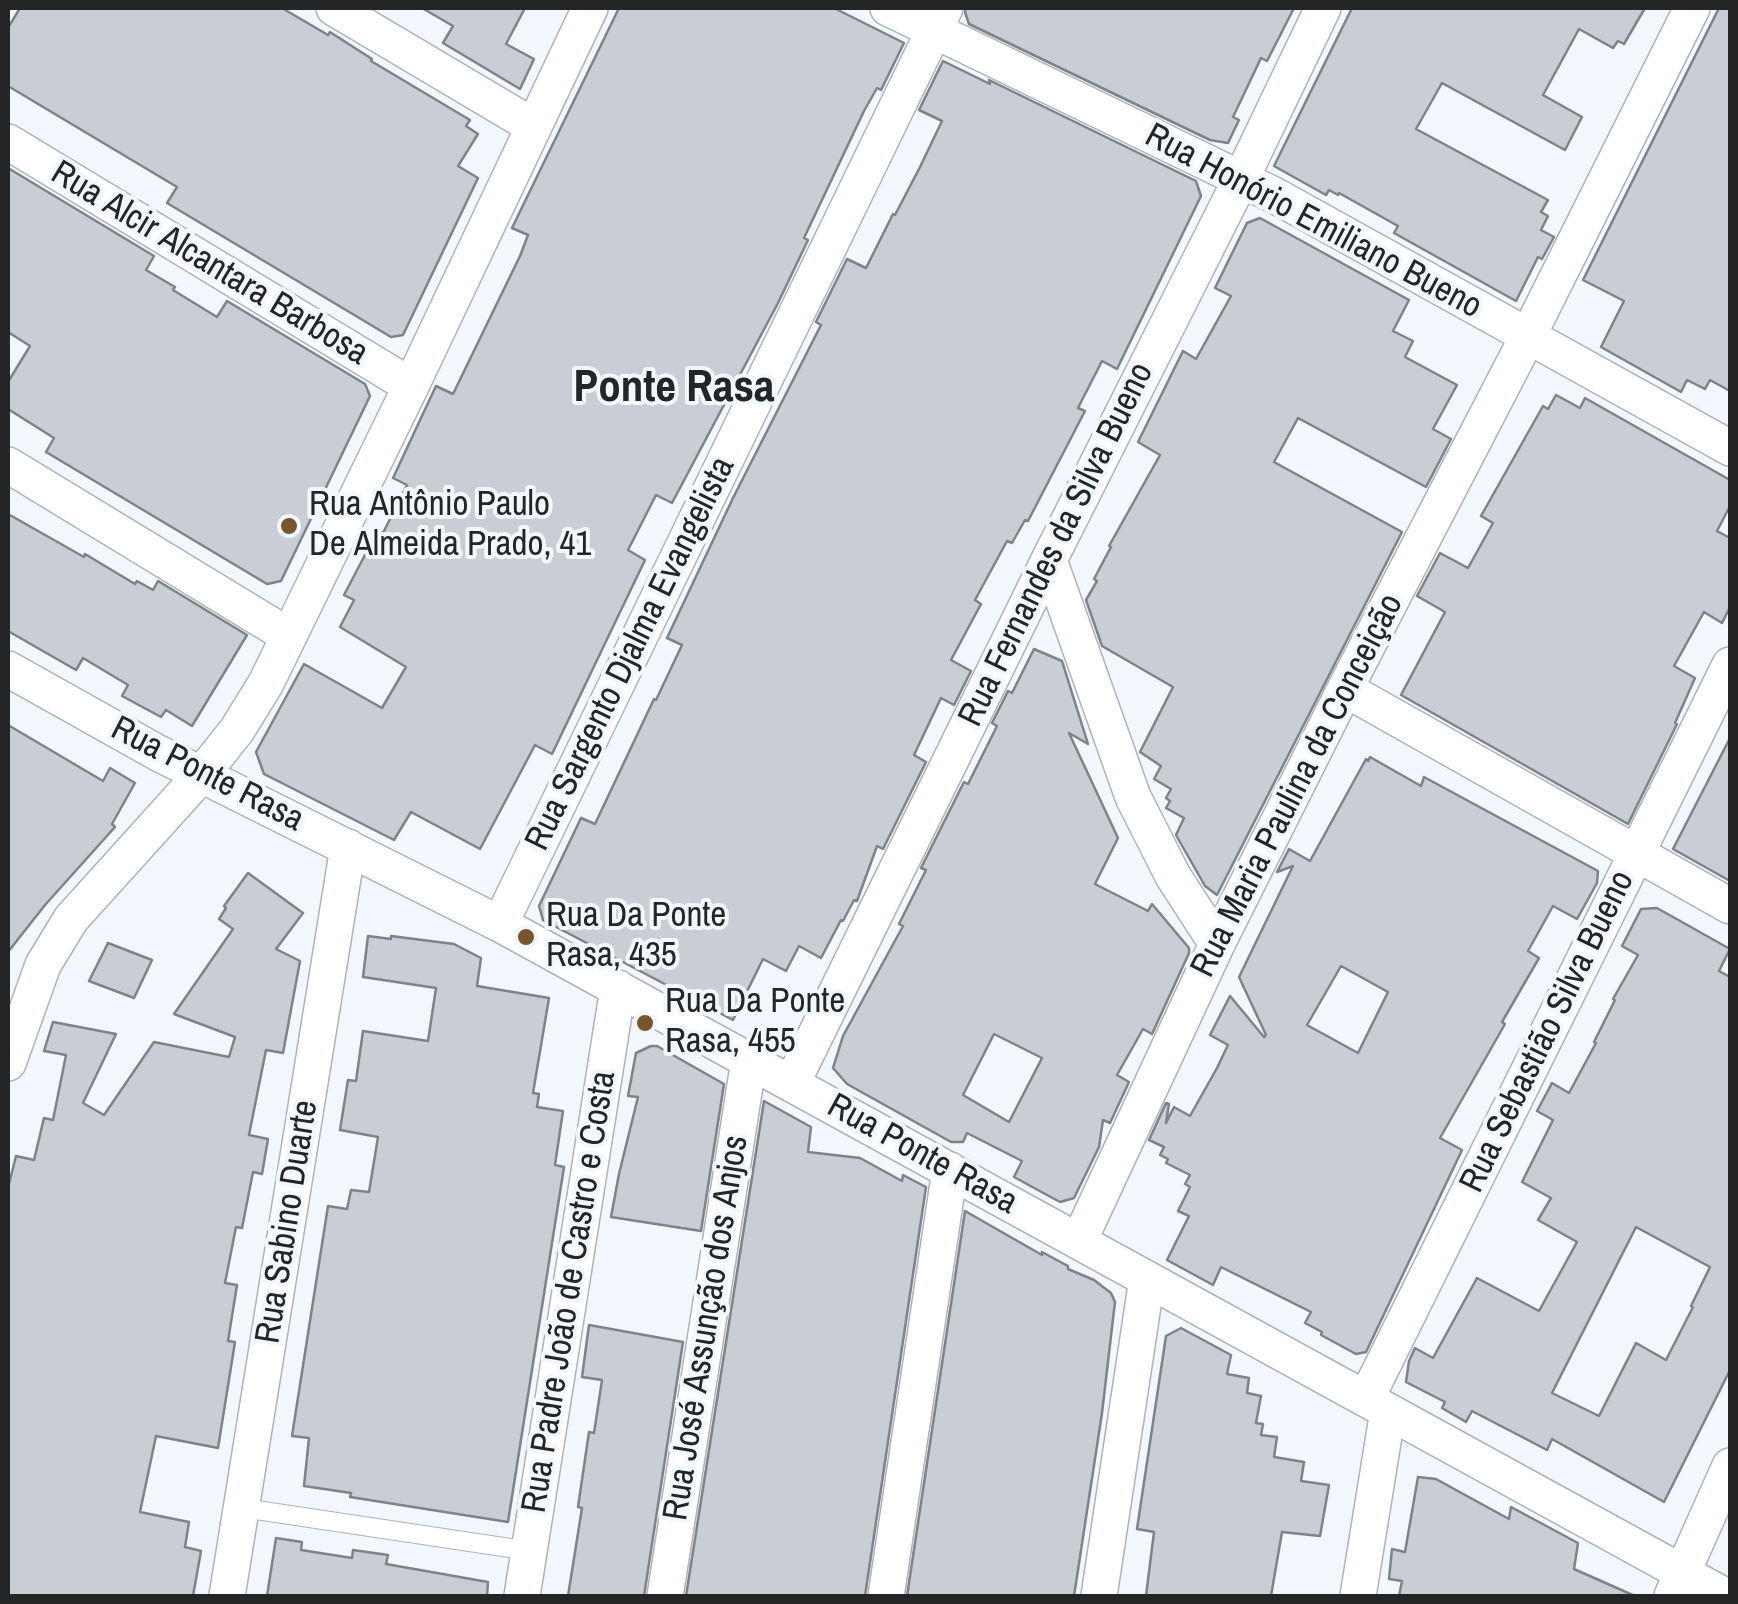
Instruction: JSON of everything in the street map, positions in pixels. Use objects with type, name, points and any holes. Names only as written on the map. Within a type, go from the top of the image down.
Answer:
[{"type":"street","points":[[334,8],[533,126]]},
{"type":"street","points":[[8,1063],[43,965],[71,918],[202,774],[266,683],[590,8]]},
{"type":"street","name":"Rua Honório Emiliano Bueno","points":[[888,8],[940,19],[1241,179],[1730,448]]},
{"type":"street","name":"Rua Fernandes da Silva Bueno","points":[[792,1083],[1323,8]]},
{"type":"street","name":"Rua Maria Paulina da Conceição","points":[[1079,1241],[1217,944],[1692,8]]},
{"type":"street","name":"Rua Sargento Djalma Evangelista","points":[[500,924],[940,19]]},
{"type":"street","name":"Rua Alcir Alcantara Barbosa","points":[[8,142],[410,386]]},
{"type":"street","points":[[8,465],[288,636]]},
{"type":"street","points":[[1049,560],[1133,796],[1173,876],[1217,944]]},
{"type":"street","name":"Rua Sebastião Silva Bueno","points":[[1358,1596],[1377,1405],[1636,854],[1730,665]]},
{"type":"street","name":"Rua Ponte Rasa","points":[[8,669],[158,753],[500,924],[792,1083],[1377,1405],[1676,1584],[1725,1596]]},
{"type":"street","points":[[1345,690],[1730,906]]},
{"type":"street","name":"Rua Sabino Duarte","points":[[227,1596],[348,846]]},
{"type":"street","name":"Rua Padre João de Castro e Costa","points":[[522,1596],[618,988]]},
{"type":"street","name":"Rua José Assunção dos Anjos","points":[[665,1596],[749,1060]]},
{"type":"street","points":[[886,1596],[950,1170]]},
{"type":"street","points":[[1098,1596],[1147,1278]]},
{"type":"street","points":[[1676,1584],[1730,1466]]},
{"type":"lane","points":[[243,1508],[530,1551]]},
{"type":"building","points":[[20,8],[282,8],[328,35],[330,32],[470,120],[466,126],[478,134],[458,166],[478,178],[403,335],[391,337],[167,203],[177,187],[8,86],[8,28]]},
{"type":"building","points":[[422,8],[525,8],[506,44],[534,59],[520,89],[443,43],[453,26]]},
{"type":"building","points":[[619,8],[834,8],[904,43],[881,90],[877,88],[864,111],[778,303],[672,503],[656,495],[628,550],[645,560],[552,754],[535,745],[480,849],[411,812],[394,840],[264,774],[256,752],[304,664],[382,708],[406,667],[340,627],[354,600],[344,595],[378,530],[383,533],[407,485],[393,478],[436,386],[453,394],[520,256],[528,235],[512,228]]},
{"type":"building","points":[[966,8],[1294,8],[1267,61],[1261,58],[1233,117],[1239,120],[1228,143],[1210,140],[969,24]]},
{"type":"building","points":[[1352,8],[1645,8],[1624,44],[1618,41],[1613,48],[1579,29],[1543,95],[1582,117],[1565,150],[1442,83],[1416,129],[1548,200],[1541,212],[1548,216],[1541,230],[1554,237],[1542,259],[1538,257],[1516,301],[1394,233],[1398,226],[1339,193],[1329,190],[1326,195],[1274,166]]},
{"type":"building","points":[[1719,8],[1730,8],[1730,391],[1710,380],[1705,389],[1687,380],[1681,392],[1601,347],[1624,301],[1583,280]]},
{"type":"building","points":[[943,61],[1196,181],[1201,196],[1117,369],[1102,361],[1078,408],[1085,411],[1028,521],[1025,520],[1012,543],[1007,541],[975,600],[981,604],[951,660],[971,671],[954,705],[941,698],[914,755],[926,762],[883,849],[877,846],[857,901],[841,920],[821,958],[799,946],[786,971],[763,959],[733,1020],[543,920],[539,906],[581,818],[595,824],[656,700],[682,645],[667,638],[821,325],[816,322],[847,259],[866,268],[942,121],[919,110]]},
{"type":"building","points":[[8,168],[154,256],[146,270],[217,317],[227,301],[365,384],[370,396],[281,581],[267,584],[46,452],[54,438],[8,409],[8,382],[30,346],[8,332]]},
{"type":"building","points":[[1260,218],[1409,300],[1393,331],[1413,341],[1405,357],[1457,385],[1433,429],[1451,439],[1426,487],[1298,418],[1274,462],[1402,532],[1217,895],[1205,886],[1176,835],[1184,818],[1166,808],[1171,789],[1154,779],[1161,766],[1140,752],[1173,687],[1102,646],[1086,600],[1109,546],[1160,455],[1138,442],[1183,351],[1196,359],[1231,296],[1215,288],[1247,223]]},
{"type":"building","points":[[1556,395],[1580,408],[1585,398],[1730,480],[1730,506],[1717,531],[1730,538],[1730,607],[1722,623],[1704,612],[1674,666],[1695,678],[1628,824],[1401,695],[1445,612],[1417,596],[1440,553],[1468,568],[1493,523],[1481,516],[1543,406],[1548,409]]},
{"type":"building","points":[[8,514],[135,584],[137,581],[153,590],[158,581],[247,635],[192,726],[166,710],[161,717],[122,696],[128,685],[83,658],[76,670],[8,631]]},
{"type":"building","points":[[1034,649],[1062,661],[1088,744],[1069,733],[1118,838],[1095,884],[1148,911],[1152,904],[1189,948],[1152,1034],[1143,1029],[1117,1075],[1129,1082],[1110,1123],[1103,1120],[1099,1147],[1074,1198],[1060,1202],[1014,1177],[1022,1161],[967,1133],[963,1142],[951,1142],[847,1084],[833,1068],[843,1036],[903,926],[899,924],[926,870],[921,868],[997,726],[992,723],[1008,691],[1012,693]],"holes":[[[994,1034],[1042,1058],[1009,1122],[963,1095]]]},
{"type":"building","points":[[8,725],[103,781],[110,768],[135,783],[112,824],[115,827],[8,952]]},
{"type":"building","points":[[1730,738],[1730,881],[1673,849]]},
{"type":"building","points":[[1370,757],[1421,786],[1424,777],[1598,871],[1597,883],[1577,919],[1553,906],[1528,951],[1539,958],[1440,1138],[1462,1150],[1366,1352],[1356,1354],[1305,1323],[1311,1312],[1221,1267],[1213,1285],[1167,1260],[1189,1216],[1178,1211],[1190,1187],[1185,1184],[1190,1175],[1166,1163],[1168,1159],[1160,1155],[1164,1147],[1149,1140],[1166,1103],[1166,1123],[1174,1107],[1190,1116],[1217,1068],[1228,1045],[1210,1035],[1230,996],[1266,1035],[1239,977],[1293,866],[1277,872],[1289,849],[1310,861]],"holes":[[[1341,966],[1388,992],[1358,1053],[1307,1025]]]},
{"type":"building","points":[[248,873],[303,913],[276,949],[300,961],[283,1053],[266,1050],[249,1135],[268,1139],[262,1174],[253,1172],[242,1228],[236,1227],[225,1283],[237,1285],[228,1341],[235,1342],[218,1448],[156,1436],[140,1512],[189,1522],[185,1547],[201,1551],[193,1596],[8,1596],[8,1188],[16,1156],[34,1160],[44,1118],[53,1120],[66,1055],[44,1051],[53,1022],[116,1034],[83,1103],[104,1115],[154,1042],[229,1057],[235,1037],[174,1014],[233,929],[219,919]]},
{"type":"building","points":[[1657,908],[1730,949],[1719,971],[1730,977],[1730,1370],[1664,1502],[1552,1439],[1547,1450],[1472,1411],[1466,1422],[1442,1408],[1445,1402],[1406,1382],[1415,1348],[1433,1358],[1477,1278],[1539,1311],[1577,1242],[1538,1220],[1551,1198],[1522,1182],[1553,1120],[1537,1111],[1552,1083],[1569,1093],[1638,955],[1622,946],[1641,909]],"holes":[[[1636,1227],[1710,1267],[1666,1360],[1636,1343],[1599,1416],[1552,1393]]]},
{"type":"building","points":[[368,936],[454,944],[481,958],[477,986],[549,998],[533,1093],[539,1094],[537,1107],[563,1111],[555,1165],[564,1167],[508,1522],[304,1486],[309,1438],[292,1436],[328,1206],[347,1209],[351,1190],[369,1192],[378,1137],[340,1130],[348,1080],[356,1081],[363,1031],[428,1041],[436,988],[363,977]]},
{"type":"building","points":[[108,943],[152,960],[134,998],[89,981]]},
{"type":"building","points":[[651,1046],[724,1084],[701,1231],[611,1217],[638,1097],[628,1096],[636,1053]]},
{"type":"building","points":[[764,1101],[811,1127],[808,1152],[860,1158],[902,1181],[903,1175],[926,1187],[865,1596],[686,1596]]},
{"type":"building","points":[[965,1211],[1094,1280],[1111,1293],[1115,1302],[1074,1596],[907,1596]]},
{"type":"building","points":[[589,1325],[683,1342],[644,1596],[568,1596],[589,1432],[594,1433],[602,1380],[582,1377]]},
{"type":"building","points":[[1181,1328],[1231,1355],[1227,1374],[1249,1378],[1247,1393],[1261,1396],[1256,1423],[1263,1424],[1261,1435],[1277,1437],[1274,1457],[1304,1462],[1301,1481],[1329,1485],[1320,1536],[1282,1532],[1271,1596],[1146,1596],[1154,1532],[1137,1529],[1166,1336]]},
{"type":"building","points":[[1418,1477],[1436,1479],[1509,1519],[1511,1507],[1578,1543],[1574,1569],[1635,1596],[1399,1596],[1402,1581],[1389,1579],[1392,1549],[1405,1552]]},
{"type":"building","points":[[276,1538],[302,1542],[301,1550],[352,1558],[353,1550],[388,1555],[386,1564],[488,1582],[487,1596],[267,1596]]},
{"type":"place","name":"Rua Antônio Paulo De Almeida Prado, 41","points":[[289,526]]},
{"type":"place","name":"Rua Da Ponte Rasa, 435","points":[[526,937]]},
{"type":"place","name":"Rua Da Ponte Rasa, 455","points":[[645,1023]]},
{"type":"district","name":"Ponte Rasa","points":[[674,389]]}]
